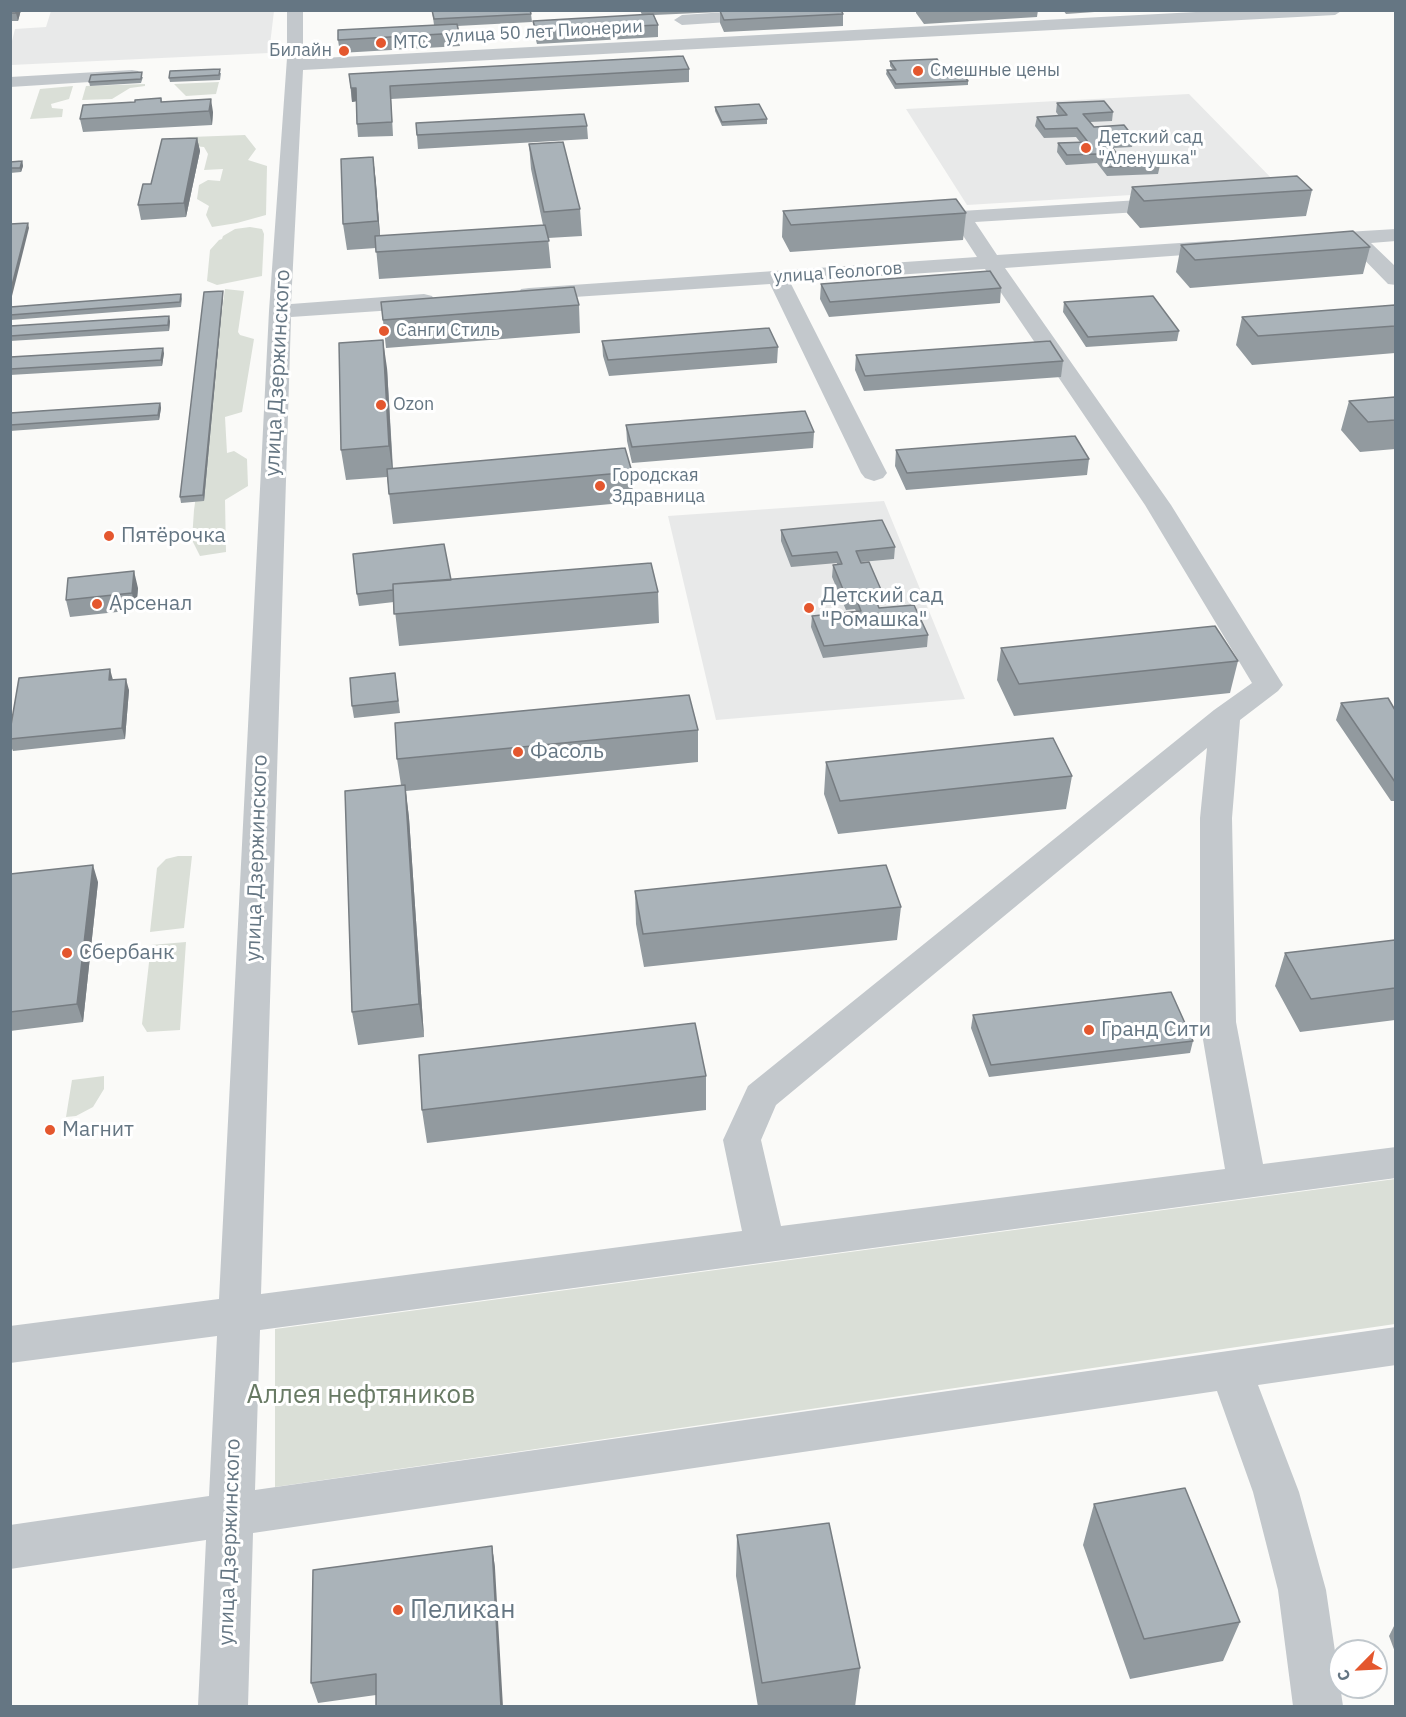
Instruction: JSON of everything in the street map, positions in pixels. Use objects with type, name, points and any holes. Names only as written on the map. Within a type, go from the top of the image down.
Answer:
[{"type":"street","name":"улица Дзержинского","points":[[223,1707],[279,311],[294,65],[295,10]]},
{"type":"street","points":[[682,20],[837,10]]},
{"type":"street","name":"улица 50 лет Пионерии","points":[[294,65],[1335,10]]},
{"type":"street","points":[[10,82],[132,75]]},
{"type":"street","points":[[938,218],[1194,203]]},
{"type":"street","points":[[765,1245],[742,1140],[761,1096],[1225,717],[1268,686],[1158,504],[961,217]]},
{"type":"street","points":[[1296,242],[1395,235]]},
{"type":"street","points":[[1355,237],[1395,279]]},
{"type":"street","name":"улица Геологов","points":[[505,296],[1249,245]]},
{"type":"street","points":[[777,277],[874,473]]},
{"type":"street","points":[[279,311],[446,300]]},
{"type":"street","points":[[1225,717],[1216,818],[1218,1022],[1247,1182]]},
{"type":"street","points":[[10,1345],[1395,1162]]},
{"type":"street","points":[[10,1547],[1395,1346]]},
{"type":"street","points":[[1231,1370],[1276,1492],[1302,1590],[1318,1707]]},
{"type":"shaded area","points":[[51,10],[274,11],[269,53],[11,65],[11,45],[15,29],[46,27]]},
{"type":"shaded area","name":"Детский сад \"Аленушка\"","points":[[1189,94],[1279,186],[967,205],[906,109]]},
{"type":"shaded area","name":"Детский сад \"Ромашка\"","points":[[884,501],[965,699],[716,720],[668,516]]},
{"type":"green space","points":[[219,82],[216,94],[186,96],[174,84]]},
{"type":"green space","points":[[145,84],[145,86],[130,88],[112,99],[82,100],[86,86]]},
{"type":"green space","points":[[73,86],[69,99],[51,104],[52,108],[63,109],[62,117],[30,119],[40,89]]},
{"type":"green space","points":[[245,135],[256,149],[248,160],[267,166],[266,215],[212,227],[206,215],[209,206],[197,199],[199,185],[208,180],[220,181],[223,169],[204,170],[208,154],[204,147],[162,143],[190,137]]},
{"type":"green space","points":[[250,227],[262,229],[264,234],[262,276],[217,285],[207,281],[210,250],[223,236],[235,229]]},
{"type":"green space","points":[[225,289],[244,291],[238,332],[240,335],[254,339],[242,412],[225,417],[227,453],[234,451],[247,459],[248,486],[225,500],[226,552],[200,556],[192,540],[194,510]]},
{"type":"green space","points":[[192,856],[184,928],[150,932],[157,868],[166,859]]},
{"type":"green space","points":[[186,942],[180,1030],[147,1032],[142,1024],[151,945]]},
{"type":"green space","points":[[104,1076],[104,1089],[93,1107],[76,1116],[66,1117],[72,1080]]},
{"type":"green space","name":"Аллея нефтяников","points":[[1395,1179],[1395,1324],[275,1487],[275,1329]]},
{"type":"building","points":[[432,10],[530,10],[531,14],[434,19]]},
{"type":"building","points":[[721,10],[841,10],[843,14],[724,20]]},
{"type":"building","points":[[653,14],[658,25],[536,31],[533,21]]},
{"type":"building","points":[[457,24],[459,33],[338,40],[338,30]]},
{"type":"building","points":[[683,56],[689,69],[390,86],[392,122],[357,124],[356,88],[351,88],[349,74]]},
{"type":"building","points":[[937,59],[943,68],[958,67],[968,81],[896,84],[887,70],[896,70],[890,61]]},
{"type":"building","points":[[220,69],[219,75],[169,78],[170,71]]},
{"type":"building","points":[[142,72],[141,79],[89,82],[91,75]]},
{"type":"building","points":[[161,98],[161,102],[211,99],[209,111],[80,119],[83,105]]},
{"type":"building","points":[[1104,101],[1113,112],[1083,114],[1094,127],[1124,125],[1134,138],[1106,139],[1117,154],[1150,152],[1160,165],[1108,167],[1098,154],[1067,155],[1058,143],[1088,142],[1077,128],[1045,129],[1037,117],[1067,115],[1057,103]]},
{"type":"building","points":[[759,104],[767,119],[722,122],[715,107]]},
{"type":"building","points":[[584,114],[587,126],[417,135],[416,123]]},
{"type":"building","points":[[197,138],[184,203],[138,205],[143,184],[151,184],[162,139]]},
{"type":"building","points":[[563,142],[580,209],[544,212],[529,144]]},
{"type":"building","points":[[373,157],[378,221],[343,224],[341,159]]},
{"type":"building","points":[[22,161],[20,168],[10,168],[10,162]]},
{"type":"building","points":[[1297,176],[1312,190],[1144,201],[1132,187]]},
{"type":"building","points":[[956,199],[966,213],[791,225],[783,211]]},
{"type":"building","points":[[28,223],[10,293],[10,224]]},
{"type":"building","points":[[545,225],[549,241],[376,252],[375,236]]},
{"type":"building","points":[[1353,231],[1370,247],[1195,260],[1181,245]]},
{"type":"building","points":[[990,271],[1001,288],[830,302],[821,284]]},
{"type":"building","points":[[574,287],[579,305],[383,320],[381,302]]},
{"type":"building","points":[[223,291],[203,495],[180,497],[204,292]]},
{"type":"building","points":[[181,294],[180,302],[10,315],[10,307]]},
{"type":"building","points":[[1153,296],[1179,331],[1088,337],[1064,302]]},
{"type":"building","points":[[1395,305],[1395,326],[1258,336],[1242,317]]},
{"type":"building","points":[[169,316],[168,325],[10,336],[10,326]]},
{"type":"building","points":[[769,328],[778,347],[608,360],[602,341]]},
{"type":"building","points":[[383,340],[389,446],[341,450],[339,343]]},
{"type":"building","points":[[1050,341],[1063,361],[865,376],[856,355]]},
{"type":"building","points":[[163,348],[161,360],[10,369],[10,357]]},
{"type":"building","points":[[1395,397],[1395,420],[1368,422],[1349,401]]},
{"type":"building","points":[[160,403],[158,415],[10,425],[10,413]]},
{"type":"building","points":[[805,411],[814,432],[632,447],[626,425]]},
{"type":"building","points":[[1075,436],[1089,459],[907,473],[896,450]]},
{"type":"building","points":[[625,448],[632,472],[389,494],[387,469]]},
{"type":"building","points":[[882,520],[895,547],[856,551],[861,563],[869,562],[882,592],[873,593],[879,608],[914,605],[928,635],[824,646],[812,616],[861,611],[856,598],[847,599],[833,565],[842,564],[837,552],[792,556],[781,530]]},
{"type":"building","points":[[444,544],[451,580],[393,584],[393,590],[357,594],[353,554]]},
{"type":"building","points":[[651,563],[658,592],[394,614],[393,584]]},
{"type":"building","points":[[134,571],[132,593],[66,600],[68,578]]},
{"type":"building","points":[[1215,626],[1238,661],[1019,684],[1001,648]]},
{"type":"building","points":[[110,669],[109,680],[126,679],[122,728],[10,739],[19,678]]},
{"type":"building","points":[[395,673],[398,701],[352,706],[350,678]]},
{"type":"building","points":[[689,695],[698,730],[397,759],[395,723]]},
{"type":"building","points":[[1388,698],[1395,710],[1395,782],[1341,703]]},
{"type":"building","points":[[1053,738],[1072,776],[840,801],[826,762]]},
{"type":"building","points":[[405,785],[419,1004],[352,1012],[345,791]]},
{"type":"building","points":[[93,865],[77,1004],[10,1012],[10,874]]},
{"type":"building","points":[[886,865],[901,907],[643,934],[635,891]]},
{"type":"building","points":[[1395,940],[1395,988],[1311,999],[1285,953]]},
{"type":"building","points":[[1171,992],[1193,1041],[991,1065],[973,1015]]},
{"type":"building","points":[[695,1023],[706,1076],[422,1110],[419,1055]]},
{"type":"building","points":[[1185,1488],[1240,1622],[1144,1639],[1094,1504]]},
{"type":"building","points":[[829,1523],[860,1668],[762,1683],[737,1535]]},
{"type":"building","points":[[492,1546],[501,1707],[376,1707],[376,1674],[311,1683],[313,1570]]},
{"type":"place","name":"МТС","points":[[381,43]]},
{"type":"place","name":"Билайн","points":[[344,51]]},
{"type":"place","name":"Смешные цены","points":[[918,71]]},
{"type":"place","name":"Детский сад \"Аленушка\"","points":[[1086,148]]},
{"type":"place","name":"Санги Стиль","points":[[384,331]]},
{"type":"place","name":"Ozon","points":[[381,405]]},
{"type":"place","name":"Городская Здравница","points":[[600,486]]},
{"type":"place","name":"Пятёрочка","points":[[109,536]]},
{"type":"place","name":"Арсенал","points":[[97,604]]},
{"type":"place","name":"Детский сад \"Ромашка\"","points":[[809,608]]},
{"type":"place","name":"Фасоль","points":[[518,752]]},
{"type":"place","name":"Сбербанк","points":[[67,953]]},
{"type":"place","name":"Гранд Сити","points":[[1089,1030]]},
{"type":"place","name":"Магнит","points":[[50,1130]]},
{"type":"place","name":"Пеликан","points":[[398,1610]]}]
